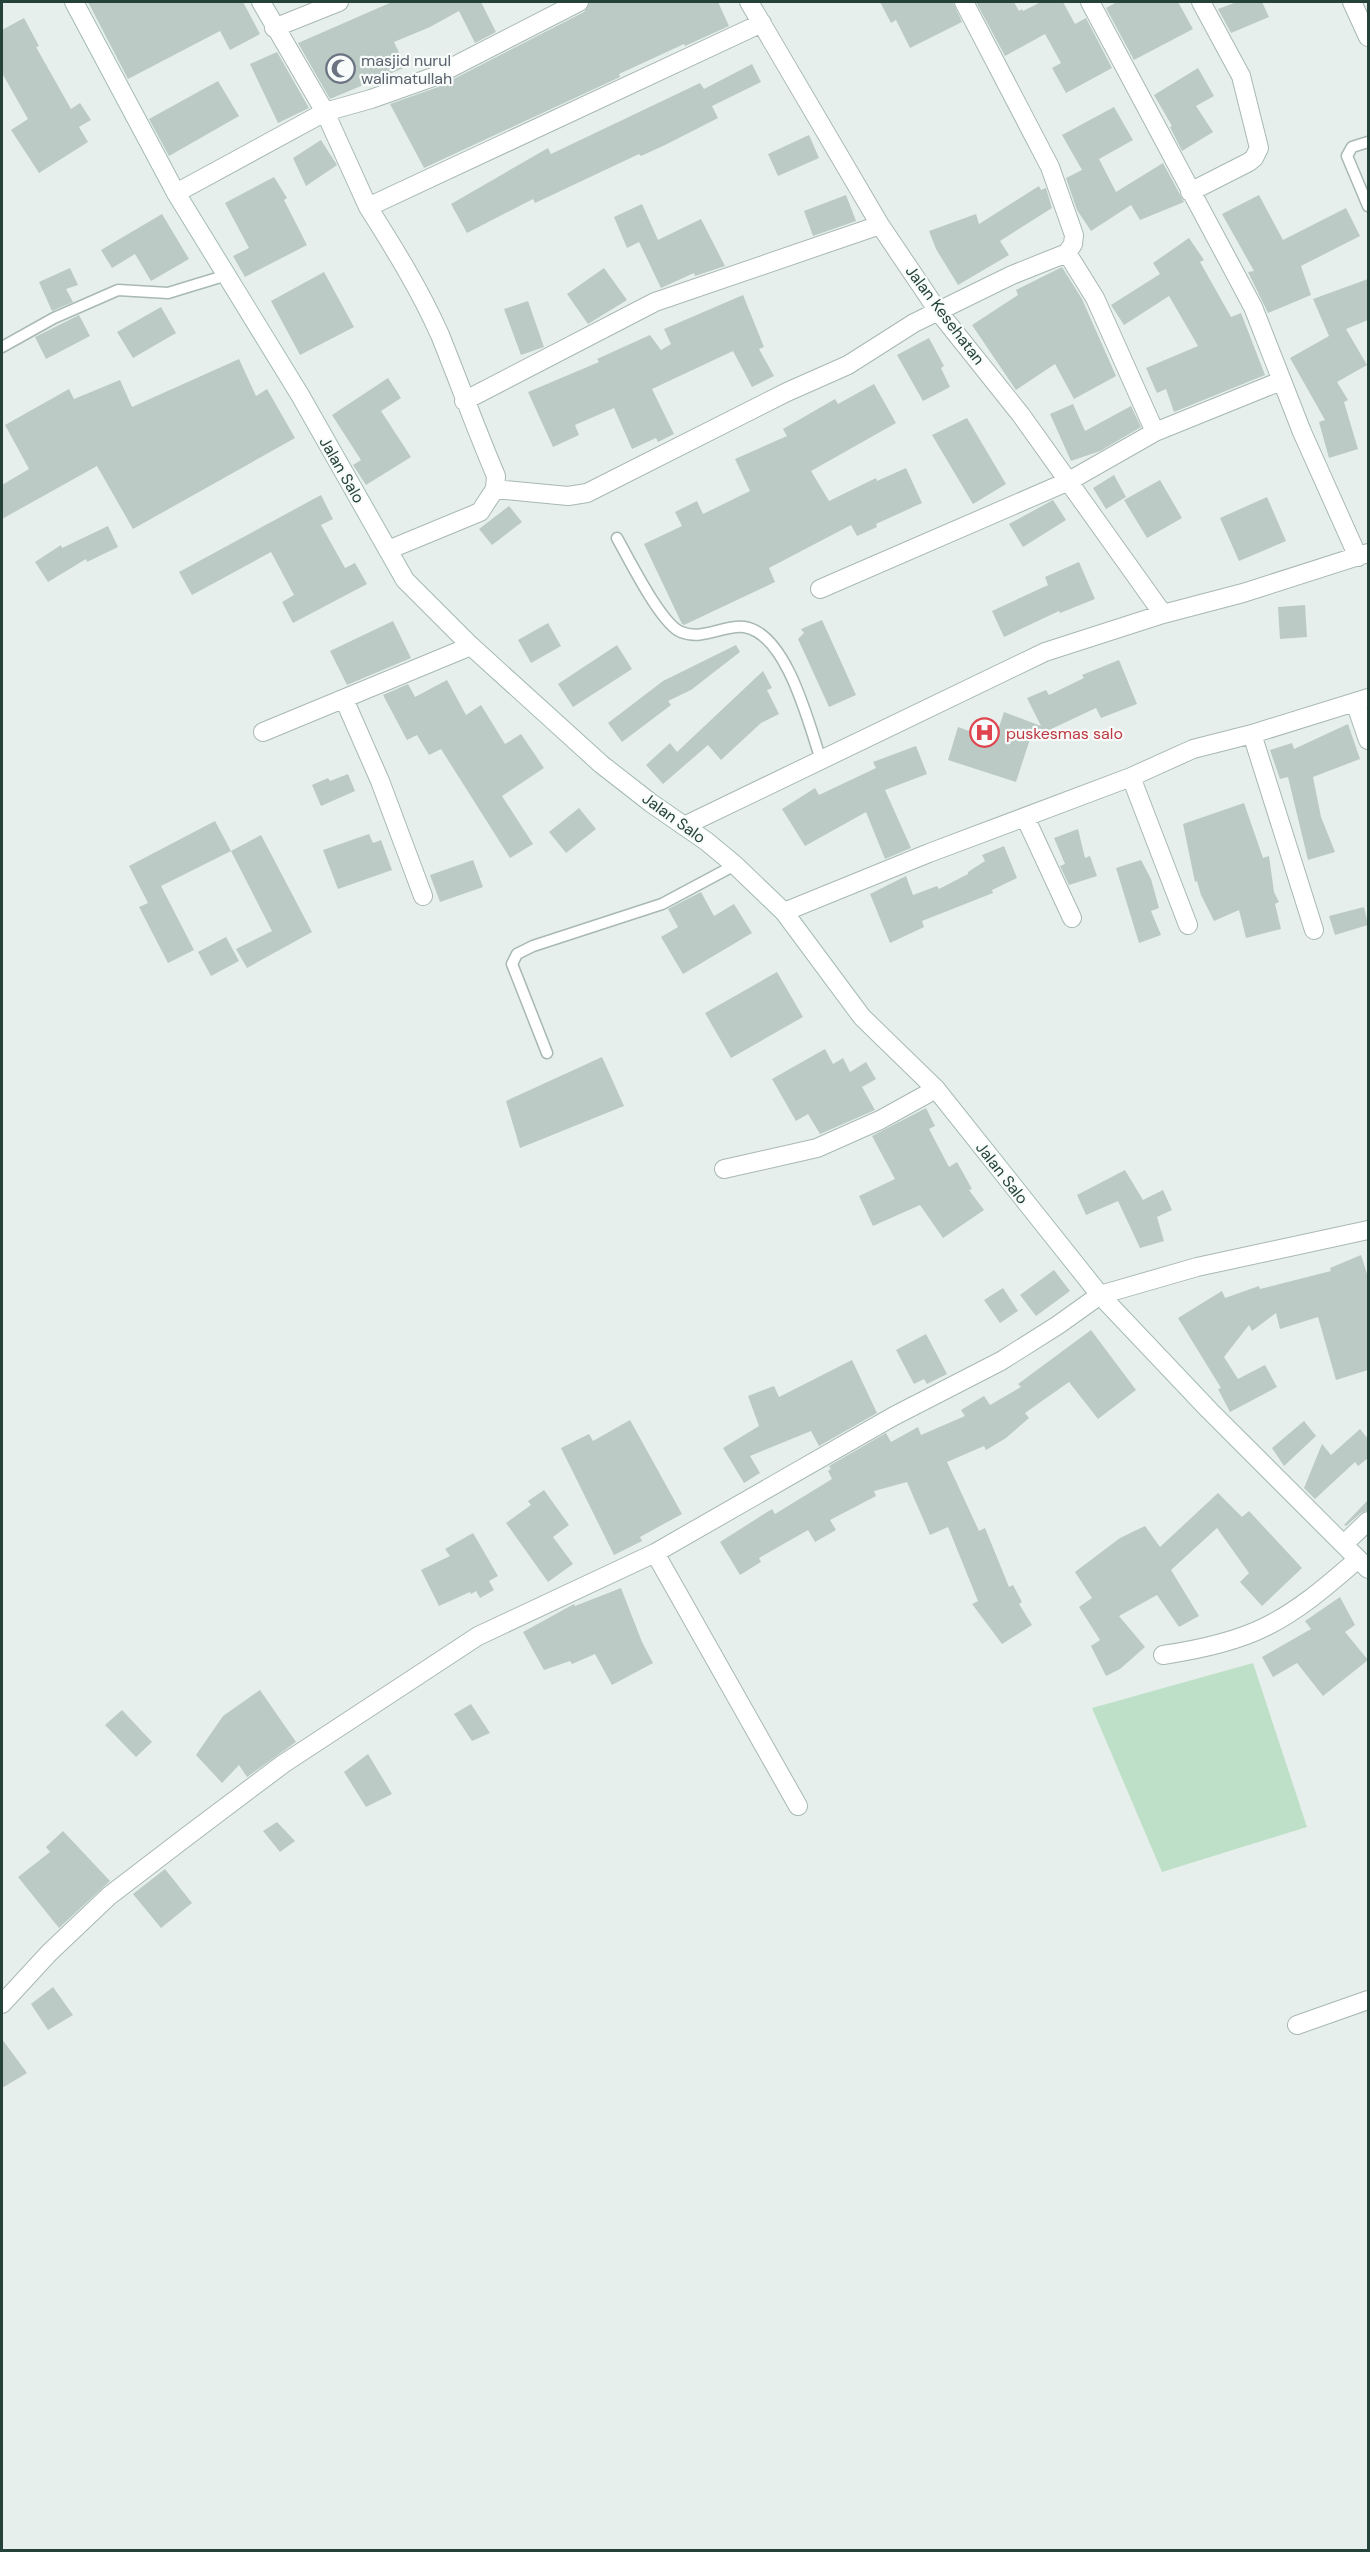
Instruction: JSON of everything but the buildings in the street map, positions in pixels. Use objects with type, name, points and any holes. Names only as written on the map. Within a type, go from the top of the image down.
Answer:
[{"type":"street","name":"Jalan Salo","points":[[74,2],[176,193],[300,395],[405,580],[471,646],[601,764],[735,865],[784,912],[862,1017],[890,1047],[936,1089],[1100,1295],[1250,1452],[1345,1543],[1363,1564]]},
{"type":"street","points":[[261,2],[274,28],[325,112],[368,207],[410,274],[439,334],[496,476],[495,489],[480,513],[388,550]]},
{"type":"street","points":[[274,28],[339,2]]},
{"type":"street","points":[[176,193],[325,112],[434,77],[579,2]]},
{"type":"street","name":"Jalan Kesehatan","points":[[749,2],[880,225],[938,311],[1021,415],[1163,614]]},
{"type":"street","points":[[495,489],[568,496],[587,493],[787,392],[848,365],[914,323],[938,311],[1012,275],[1067,253],[1073,244],[1074,235],[1050,167],[964,2]]},
{"type":"street","points":[[684,826],[1045,652],[1163,614],[1243,593],[1363,555],[1281,381],[1253,307],[1090,2]]},
{"type":"street","points":[[1190,192],[1249,162],[1259,148],[1241,76],[1201,2]]},
{"type":"street","points":[[1352,2],[1368,37]]},
{"type":"street","points":[[368,207],[762,23]]},
{"type":"street","points":[[464,401],[656,302],[880,225]]},
{"type":"street","points":[[1067,253],[1095,298],[1155,432]]},
{"type":"street","points":[[820,589],[1069,482],[1155,432],[1281,381]]},
{"type":"street","points":[[264,732],[471,646]]},
{"type":"street","points":[[344,699],[380,781],[423,896]]},
{"type":"street","points":[[784,912],[930,853],[1131,777],[1193,749],[1252,735],[1361,700],[1368,740]]},
{"type":"street","points":[[1252,735],[1314,930]]},
{"type":"street","points":[[1131,777],[1188,925]]},
{"type":"street","points":[[1025,817],[1072,918]]},
{"type":"street","points":[[724,1169],[817,1148],[880,1120],[936,1089]]},
{"type":"street","points":[[2,2004],[49,1953],[109,1896],[283,1764],[478,1636],[655,1554],[894,1416],[1001,1361],[1100,1295],[1197,1267],[1368,1230]]},
{"type":"street","points":[[1345,1543],[1368,1521]]},
{"type":"street","points":[[655,1554],[798,1806]]},
{"type":"street","points":[[1163,1655],[1192,1651],[1265,1628],[1363,1564]]},
{"type":"street","points":[[1298,2025],[1368,2000]]},
{"type":"lane","points":[[1368,142],[1352,147],[1347,156],[1368,206]]},
{"type":"lane","points":[[2,347],[54,318],[118,291],[168,293],[227,275]]},
{"type":"lane","points":[[617,538],[644,585],[673,627],[682,633],[705,634],[744,626],[764,636],[790,671],[821,760]]},
{"type":"lane","points":[[547,1053],[512,964],[517,954],[532,946],[662,904],[735,865]]},
{"type":"green space","points":[[1253,1663],[1307,1827],[1162,1872],[1092,1708]]},
{"type":"place","name":"masjid nurul walimatullah","points":[[340,69]]},
{"type":"place","name":"puskesmas salo","points":[[985,733]]}]
